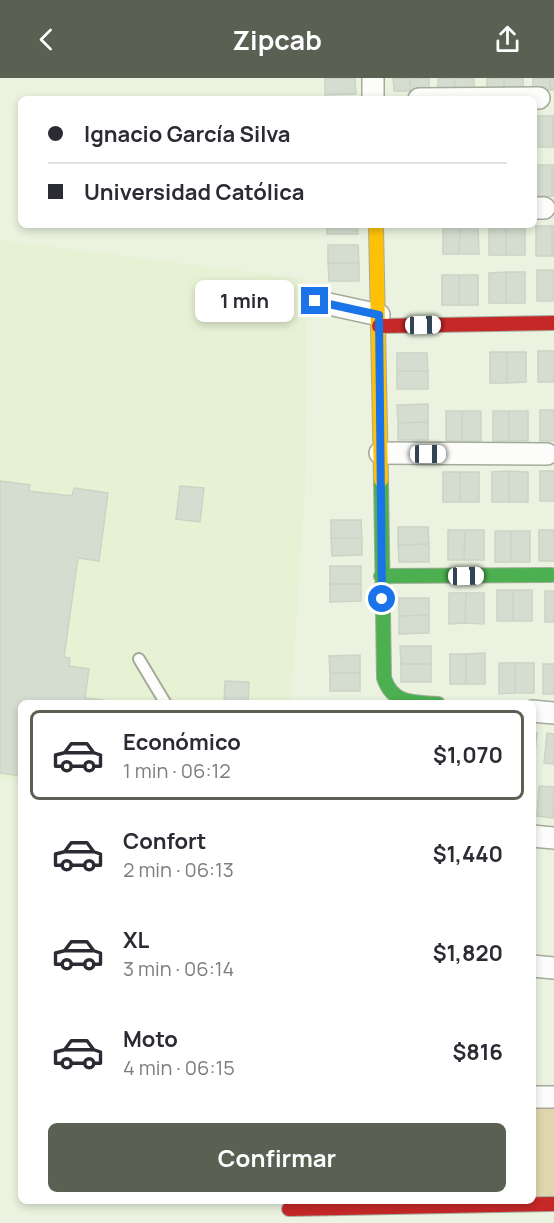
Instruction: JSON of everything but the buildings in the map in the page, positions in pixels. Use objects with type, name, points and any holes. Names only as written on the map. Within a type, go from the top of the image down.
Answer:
[{"type":"street","points":[[373,78],[373,96]]},
{"type":"street","points":[[376,228],[382,667],[386,687],[394,696],[404,700]]},
{"type":"street","points":[[315,301],[379,321],[554,323]]},
{"type":"street","points":[[380,453],[547,454]]},
{"type":"street","points":[[381,576],[550,575]]},
{"type":"street","points":[[536,711],[554,713]]},
{"type":"street","points":[[536,836],[554,838]]},
{"type":"street","points":[[536,966],[554,968]]},
{"type":"street","points":[[536,1097],[554,1097]]},
{"type":"street","points":[[289,1211],[418,1204],[554,1204]]},
{"type":"lane","points":[[139,658],[164,700]]},
{"type":"shaded area","points":[[0,240],[307,279],[305,493],[291,700],[18,700],[18,782],[0,779]]},
{"type":"shaded area","points":[[536,1100],[554,1100],[554,1199],[536,1199]]},
{"type":"traffic: fast","points":[[381,480],[384,678],[393,693],[405,700]]},
{"type":"traffic: fast","points":[[381,576],[551,575]]},
{"type":"traffic: slow","points":[[376,228],[381,480]]},
{"type":"traffic: jam","points":[[379,326],[554,323]]},
{"type":"traffic: jam","points":[[289,1209],[554,1204]]},
{"type":"route","points":[[315,301],[379,315],[382,599]]}]
